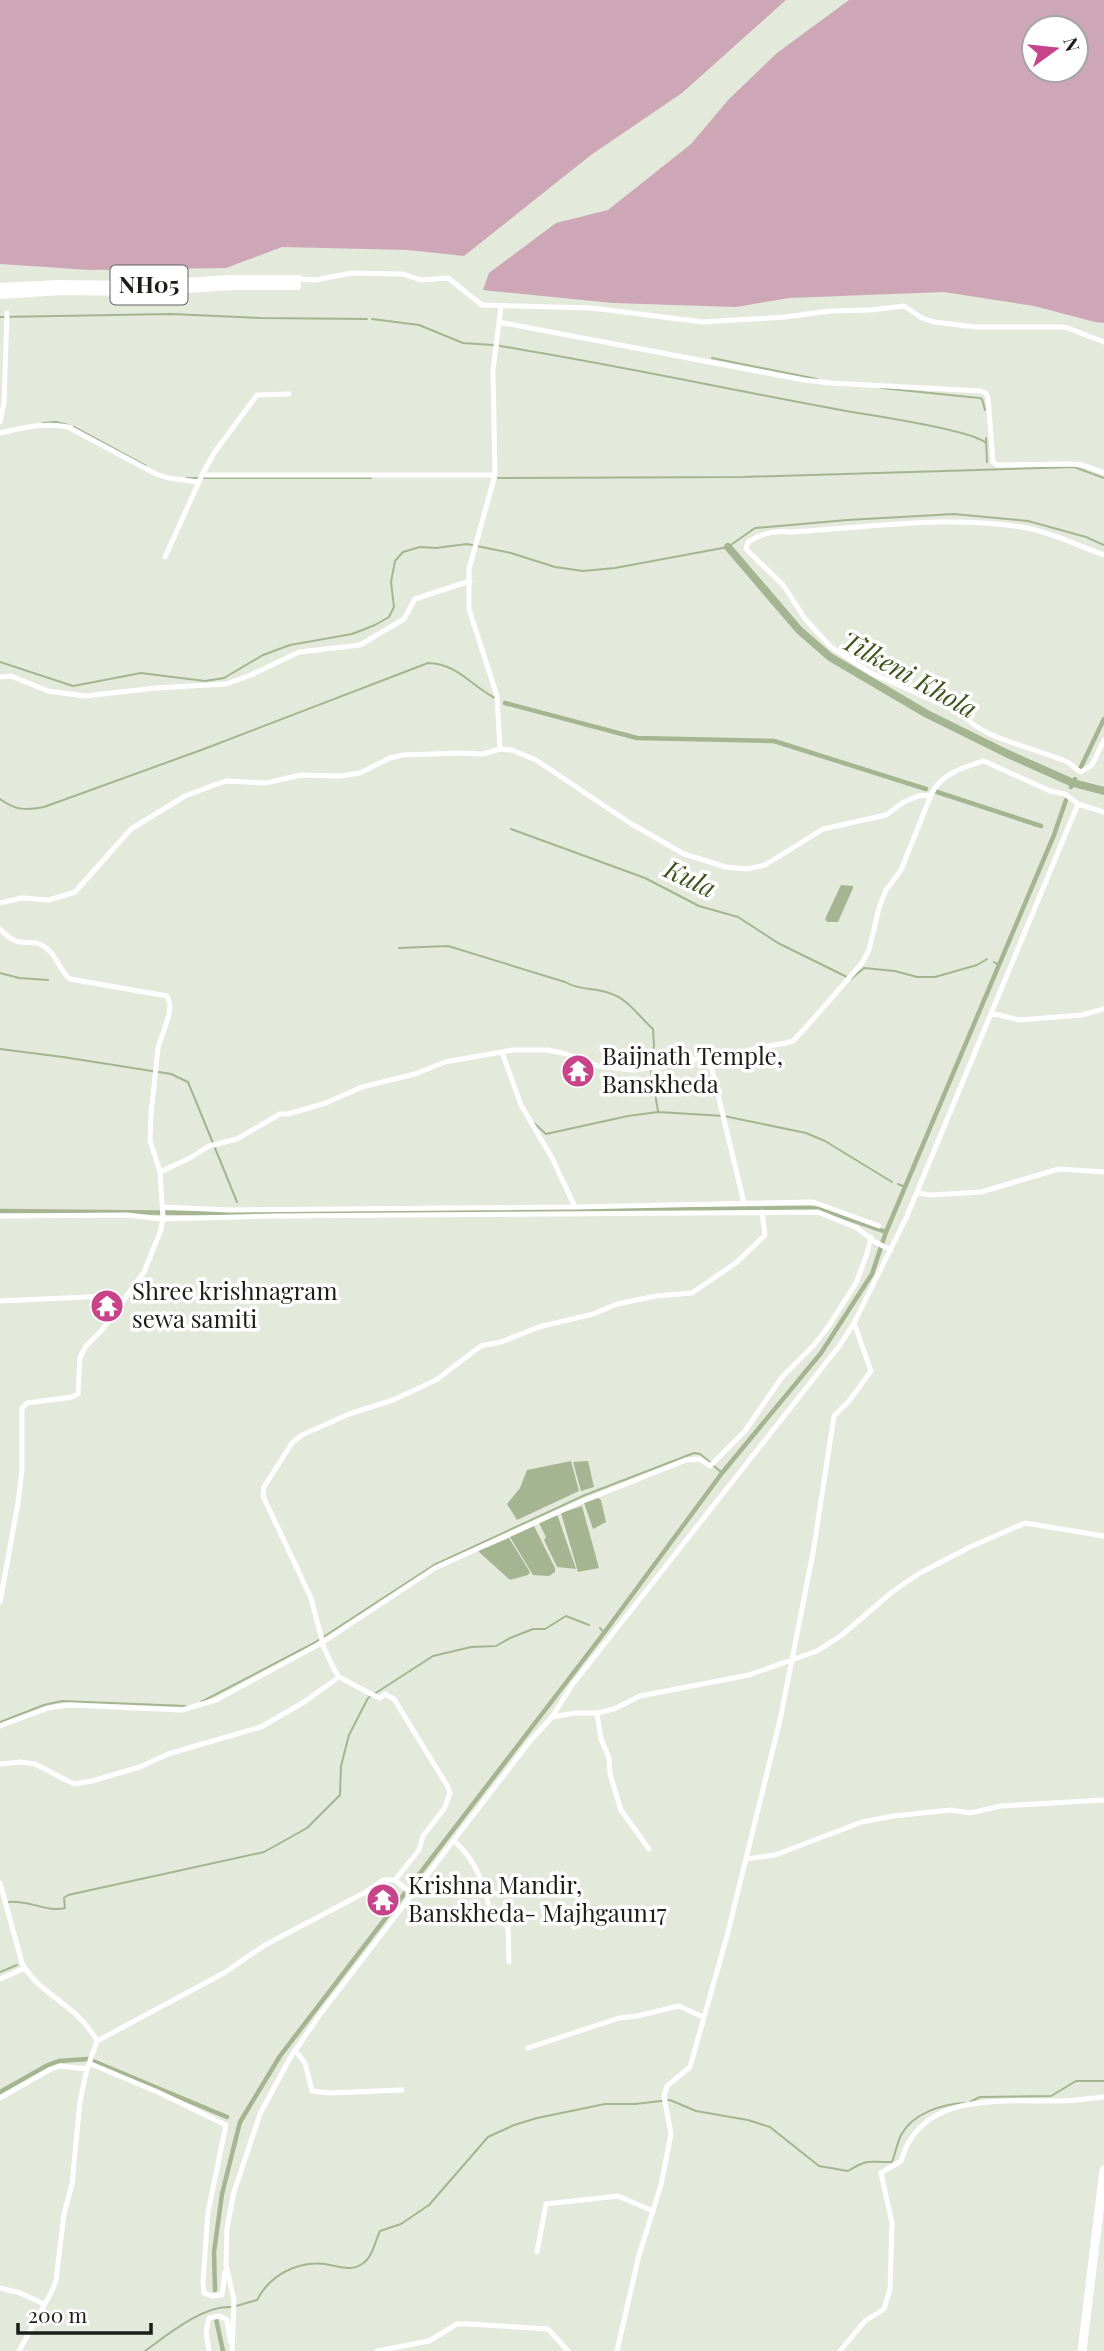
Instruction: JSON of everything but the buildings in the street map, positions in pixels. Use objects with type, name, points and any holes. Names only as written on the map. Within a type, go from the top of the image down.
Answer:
[{"type":"highway","points":[[1083,2351],[1104,2170]]},
{"type":"main road","name":"NH05","points":[[0,287],[58,284],[139,285],[229,279],[298,283]]},
{"type":"main road","name":"NH05","points":[[0,295],[51,291],[143,292],[298,283]]},
{"type":"street","points":[[298,283],[351,273],[403,274],[421,280],[448,278],[482,305],[592,308],[703,322],[904,306],[922,318],[934,322],[975,327],[1065,327],[1104,342]]},
{"type":"street","points":[[500,749],[498,699],[470,610],[470,559],[495,475],[493,370],[501,307]]},
{"type":"street","points":[[0,422],[4,403],[7,316]]},
{"type":"street","points":[[499,323],[804,380],[981,391],[986,393],[988,398],[993,461],[997,465],[1083,465],[1104,473]]},
{"type":"street","points":[[165,557],[200,478],[222,440],[236,425],[250,403],[257,395],[289,394]]},
{"type":"street","points":[[0,433],[40,425],[68,427],[168,478],[495,475]]},
{"type":"street","points":[[1104,555],[1031,529],[977,522],[778,531],[761,534],[748,542],[746,549],[784,586],[805,618],[831,647],[871,673],[961,713],[968,722],[992,735],[1070,764],[1078,772],[1091,765],[1104,740]]},
{"type":"street","points":[[0,677],[11,676],[48,691],[85,696],[226,684],[299,652],[360,645],[404,619],[415,599],[470,581]]},
{"type":"street","points":[[0,902],[22,898],[49,901],[75,892],[131,829],[185,796],[214,785],[226,781],[266,783],[301,775],[340,776],[359,773],[390,758],[403,755],[483,754],[500,749],[512,750],[536,760],[629,823],[684,854],[726,867],[747,869],[765,865],[823,829],[886,815],[911,799],[930,794]]},
{"type":"street","points":[[160,1172],[209,1146],[237,1139],[280,1114],[326,1103],[362,1087],[415,1074],[445,1062],[513,1050],[548,1050],[598,1066],[631,1070],[659,1068],[709,1057],[738,1054],[793,1041],[869,950],[878,908],[886,890],[901,870],[930,794],[935,785],[948,775],[984,761],[1050,791],[1065,794],[1077,804],[1104,812]]},
{"type":"street","points":[[0,2098],[60,2066],[89,2067],[172,2099],[226,2125],[208,2212],[203,2283],[204,2293],[222,2295],[227,2228],[249,2141],[260,2114],[295,2050],[411,1893],[530,1741],[552,1717],[580,1675],[840,1345],[854,1323],[917,1193],[991,1013],[1006,983],[1077,804]]},
{"type":"street","points":[[0,929],[15,942],[40,944],[47,948],[70,979],[167,996],[169,1015],[158,1048],[150,1140],[160,1172],[163,1207],[161,1230],[144,1272],[80,1357],[78,1394],[27,1404],[22,1408],[22,1470],[0,1602]]},
{"type":"street","points":[[991,1013],[1019,1020],[1082,1015],[1104,1009]]},
{"type":"street","points":[[502,1052],[521,1105],[552,1158],[575,1207]]},
{"type":"street","points":[[709,1057],[744,1203]]},
{"type":"street","points":[[917,1193],[932,1195],[981,1192],[1059,1169],[1104,1172]]},
{"type":"street","points":[[163,1207],[242,1210],[813,1202],[879,1226]]},
{"type":"street","points":[[397,1882],[419,1850],[423,1836],[444,1809],[450,1793],[448,1787],[394,1699],[385,1694],[380,1698],[339,1677],[328,1657],[310,1598],[263,1496],[264,1487],[292,1443],[349,1414],[393,1400],[436,1380],[481,1346],[501,1342],[539,1327],[593,1314],[617,1304],[656,1296],[692,1293],[737,1262],[765,1235],[762,1212]]},
{"type":"street","points":[[0,1216],[127,1215],[162,1219],[818,1212],[857,1228],[888,1249]]},
{"type":"street","points":[[0,1726],[48,1708],[69,1704],[157,1710],[195,1707],[216,1700],[322,1640],[435,1568],[567,1507],[694,1458],[710,1466],[745,1431],[782,1377],[828,1327],[856,1283],[870,1237]]},
{"type":"street","points":[[0,1301],[108,1296],[122,1300]]},
{"type":"street","points":[[617,2351],[639,2255],[661,2185],[671,2134],[664,2096],[667,2086],[690,2067],[727,1936],[793,1660],[834,1416],[871,1371],[854,1323]]},
{"type":"street","points":[[552,1717],[614,1709],[640,1696],[749,1675],[817,1651],[920,1573],[1025,1523],[1104,1535]]},
{"type":"street","points":[[0,1764],[35,1764],[74,1784],[92,1781],[140,1767],[180,1750],[261,1727],[304,1702],[339,1677]]},
{"type":"street","points":[[597,1713],[601,1739],[609,1759],[610,1774],[621,1810],[649,1849]]},
{"type":"street","points":[[746,1859],[775,1854],[862,1822],[893,1816],[951,1810],[970,1813],[1001,1806],[1104,1800]]},
{"type":"street","points":[[454,1841],[465,1850],[473,1866],[489,1902],[491,1920],[508,1927],[509,1962]]},
{"type":"street","points":[[19,2351],[52,2291],[60,2261],[64,2214],[72,2184],[79,2101],[97,2041],[224,1973],[265,1945],[383,1880],[397,1882],[411,1893]]},
{"type":"street","points":[[0,1883],[27,1974],[76,2012],[97,2041]]},
{"type":"street","points":[[0,1979],[24,1968]]},
{"type":"street","points":[[528,2048],[619,2018],[679,2006],[703,2018]]},
{"type":"street","points":[[295,2050],[305,2063],[312,2091],[329,2093],[402,2090]]},
{"type":"street","points":[[840,2351],[865,2321],[884,2309],[886,2304],[890,2289],[892,2230],[881,2173],[901,2161],[905,2148],[918,2127],[940,2112],[1000,2100],[1062,2101],[1104,2097]]},
{"type":"street","points":[[537,2252],[546,2204],[618,2196],[653,2211]]},
{"type":"street","points":[[226,2266],[234,2300],[232,2348]]},
{"type":"street","points":[[0,2288],[20,2293],[44,2304]]},
{"type":"street","points":[[209,2351],[206,2332],[209,2318],[214,2316],[227,2320],[232,2348]]},
{"type":"street","points":[[377,2351],[429,2341],[457,2324],[548,2329],[568,2351]]},
{"type":"shaded area","points":[[0,0],[786,0],[682,93],[591,155],[464,256],[408,250],[282,247],[226,268],[90,270],[0,264]]},
{"type":"shaded area","points":[[849,0],[1104,0],[1104,323],[1034,306],[944,292],[789,298],[736,307],[613,303],[483,290],[489,273],[556,223],[608,210],[691,144],[729,99],[777,53]]},
{"type":"shaded area","points":[[841,885],[853,888],[838,922],[827,922],[825,919]]},
{"type":"shaded area","points":[[571,1461],[579,1491],[517,1520],[507,1504],[520,1488],[527,1470]]},
{"type":"shaded area","points":[[588,1461],[594,1487],[581,1491],[573,1462]]},
{"type":"shaded area","points":[[598,1498],[601,1500],[606,1522],[593,1529],[584,1503]]},
{"type":"shaded area","points":[[582,1506],[599,1568],[578,1572],[561,1513]]},
{"type":"shaded area","points":[[557,1514],[576,1569],[557,1567],[544,1540],[546,1537],[539,1523]]},
{"type":"shaded area","points":[[534,1526],[555,1568],[555,1572],[549,1576],[533,1575],[510,1537]]},
{"type":"shaded area","points":[[509,1538],[530,1572],[510,1580],[478,1551]]},
{"type":"waterway","points":[[0,317],[171,314],[367,319]]},
{"type":"waterway","points":[[372,319],[419,325],[463,343],[493,345]]},
{"type":"waterway","points":[[500,346],[920,424],[962,433],[986,443]]},
{"type":"waterway","points":[[712,358],[817,379]]},
{"type":"waterway","points":[[881,388],[979,398],[982,399],[985,410]]},
{"type":"waterway","points":[[43,423],[68,425]]},
{"type":"waterway","points":[[74,427],[146,466]]},
{"type":"waterway","points":[[986,438],[987,462]]},
{"type":"waterway","points":[[498,478],[743,477],[1074,467],[1104,478]]},
{"type":"waterway","points":[[187,478],[371,478]]},
{"type":"waterway","name":"Tilkeni Khola","points":[[0,662],[73,686],[141,673],[205,681],[224,678],[263,655],[290,645],[352,634],[389,617],[394,607],[391,582],[395,561],[403,552],[420,547],[467,544],[511,553],[555,567],[583,571],[615,568],[728,547],[755,528],[954,514],[1028,521],[1086,537],[1104,545]]},
{"type":"waterway","name":"Tilkeni Khola","points":[[728,547],[799,630],[830,657],[927,714],[1008,754],[1073,783],[1104,791]]},
{"type":"waterway","points":[[0,799],[21,809],[44,807],[428,663],[456,671],[495,698]]},
{"type":"waterway","points":[[505,703],[637,738],[774,741],[926,789]]},
{"type":"waterway","points":[[1080,769],[1104,719]]},
{"type":"waterway","name":"Tilkeni Khola","points":[[1071,787],[1075,779]]},
{"type":"waterway","points":[[937,792],[1041,826]]},
{"type":"waterway","points":[[215,2290],[214,2252],[222,2194],[240,2122],[280,2056],[604,1633],[722,1473],[821,1353],[872,1274],[886,1232],[1054,835],[1066,800]]},
{"type":"waterway","name":"Kula","points":[[511,829],[645,878],[699,906],[738,917],[778,943],[847,977]]},
{"type":"waterway","points":[[399,948],[448,946],[576,987],[616,996],[653,1029],[654,1046],[650,1065]]},
{"type":"waterway","name":"Kula","points":[[851,979],[864,968],[895,971],[917,977],[935,977],[977,965],[987,959]]},
{"type":"waterway","name":"Kula","points":[[994,962],[999,965]]},
{"type":"waterway","points":[[0,973],[19,978],[48,980]]},
{"type":"waterway","points":[[0,1049],[171,1074],[188,1082],[213,1143]]},
{"type":"waterway","points":[[651,1071],[658,1111]]},
{"type":"waterway","points":[[534,1123],[546,1134],[658,1112],[724,1116],[806,1133],[825,1141],[892,1182]]},
{"type":"waterway","points":[[215,1148],[237,1202]]},
{"type":"waterway","points":[[898,1184],[905,1187]]},
{"type":"waterway","points":[[0,1211],[203,1213],[810,1208],[886,1232]]},
{"type":"waterway","points":[[201,1702],[314,1643],[434,1565],[585,1495],[694,1453],[710,1462]]},
{"type":"waterway","points":[[714,1466],[722,1473]]},
{"type":"waterway","points":[[9,1902],[23,1902],[52,1909],[65,1908],[64,1898],[68,1895],[264,1852],[307,1828],[340,1795],[341,1766],[349,1735],[368,1698],[433,1656],[471,1647],[496,1646],[533,1629],[545,1629],[566,1616],[589,1625]]},
{"type":"waterway","points":[[600,1628],[604,1633]]},
{"type":"waterway","points":[[0,1722],[62,1701],[186,1706]]},
{"type":"waterway","points":[[0,1972],[17,1965]]},
{"type":"waterway","points":[[0,2092],[48,2065],[59,2061],[88,2059]]},
{"type":"waterway","points":[[93,2061],[227,2117]]},
{"type":"waterway","points":[[970,2102],[980,2097],[1051,2096],[1076,2081],[1104,2081]]},
{"type":"waterway","points":[[236,2306],[257,2300],[269,2283],[295,2267],[325,2264],[348,2268],[362,2264],[371,2253],[380,2231],[401,2224],[429,2205],[488,2137],[537,2118],[605,2104],[670,2100],[696,2111],[748,2120],[770,2127],[819,2166],[848,2171],[866,2162],[892,2162],[901,2135],[920,2115],[947,2105],[965,2103]]},
{"type":"waterway","points":[[145,2351],[197,2316],[231,2307]]},
{"type":"waterway","points":[[216,2319],[223,2351]]},
{"type":"place","name":"Baijnath Temple, Banskheda","points":[[578,1071]]},
{"type":"place","name":"Shree krishnagram sewa samiti","points":[[107,1306]]},
{"type":"place","name":"Krishna Mandir, Banskheda- Majhgaun17","points":[[383,1900]]}]
